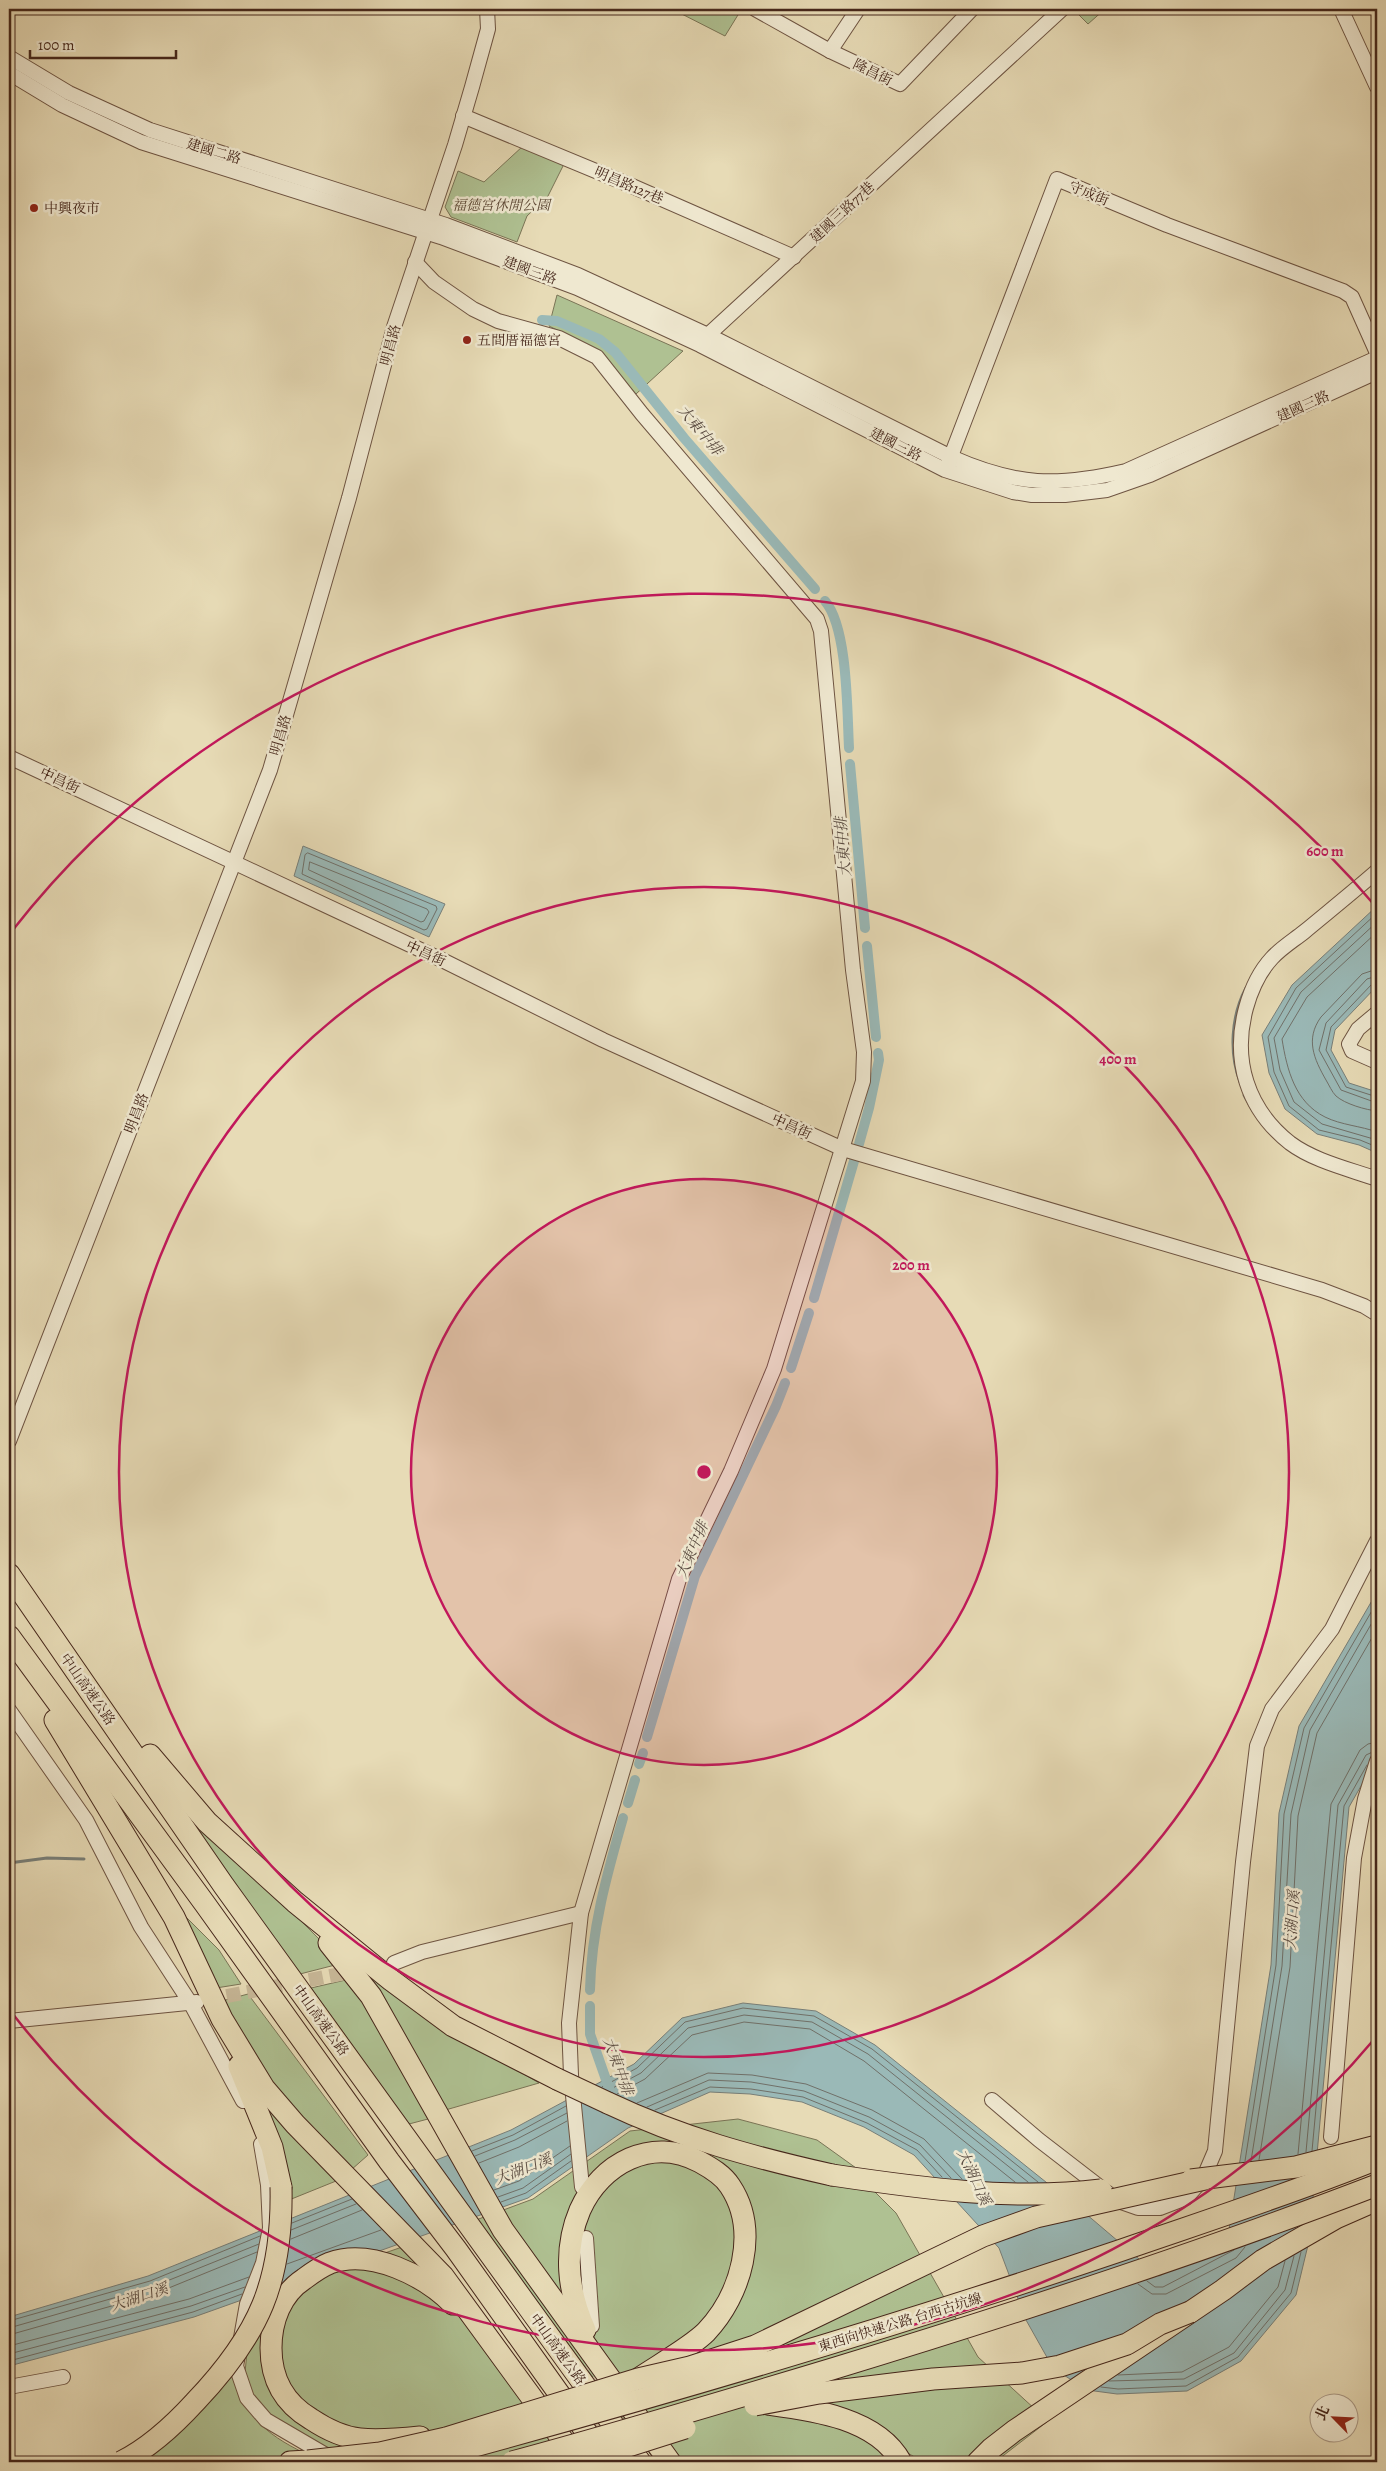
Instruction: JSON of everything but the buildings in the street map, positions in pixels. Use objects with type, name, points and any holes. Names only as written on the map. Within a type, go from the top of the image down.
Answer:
[{"type":"highway","points":[[9,1570],[27,1589],[163,1773],[207,1822],[257,1869],[390,1980],[453,2026],[507,2054],[642,2119],[710,2145],[832,2175],[917,2188],[1019,2193],[1084,2192],[1159,2182],[1205,2180]]},
{"type":"highway","name":"中山高速公路","points":[[9,1574],[224,1886],[640,2462]]},
{"type":"highway","name":"中山高速公路","points":[[9,1636],[608,2462]]},
{"type":"highway","points":[[9,1643],[174,1916],[222,2019],[242,2076],[272,2147],[281,2187],[280,2235],[273,2278],[260,2315],[247,2338],[224,2372],[174,2424],[121,2462]]},
{"type":"highway","points":[[257,1869],[331,1944],[371,1996],[503,2230],[670,2462]]},
{"type":"highway","points":[[222,2019],[264,2088],[295,2124],[346,2176],[492,2341],[579,2462],[760,2403],[932,2378],[1022,2373],[1060,2366],[1128,2344],[1160,2324],[1190,2312]]},
{"type":"highway","points":[[290,2462],[380,2453],[446,2438],[496,2421],[638,2379],[690,2367],[755,2346],[983,2236],[1036,2217],[1205,2180],[1296,2167],[1377,2146]]},
{"type":"highway","points":[[602,2366],[577,2311],[571,2293],[569,2265],[571,2238],[587,2194],[586,2183],[628,2158],[648,2152],[668,2151],[693,2158],[714,2170],[730,2186],[741,2212],[744,2232],[742,2269],[724,2310],[705,2333],[638,2379]]},
{"type":"highway","name":"東西向快速公路 台西古坑線","points":[[416,2462],[780,2359],[931,2314],[1225,2215],[1377,2159]]},
{"type":"highway","name":"東西向快速公路 台西古坑線","points":[[512,2462],[676,2416],[942,2336],[1212,2246],[1377,2185]]},
{"type":"highway","points":[[978,2462],[1014,2431],[1223,2290],[1264,2260],[1336,2218],[1377,2200]]},
{"type":"highway","points":[[440,2281],[376,2261],[347,2260],[331,2263],[299,2282],[288,2294],[274,2321],[271,2354],[273,2372],[280,2391],[291,2405],[328,2430],[358,2439],[422,2437],[496,2421]]},
{"type":"highway","points":[[760,2403],[833,2416],[864,2428],[876,2435],[897,2454],[901,2462]]},
{"type":"highway","points":[[657,2445],[675,2462]]},
{"type":"street","name":"明昌路","points":[[9,1441],[276,752],[349,498],[394,327],[463,116],[488,30],[487,9]]},
{"type":"street","name":"隆昌街","points":[[755,9],[830,51],[900,84],[972,9]]},
{"type":"street","points":[[830,51],[858,9]]},
{"type":"street","name":"建國三路77巷","points":[[704,340],[984,79],[1062,9]]},
{"type":"street","points":[[1341,9],[1374,71],[1377,87]]},
{"type":"street","name":"建國二路","points":[[9,57],[69,93],[150,130],[428,226]]},
{"type":"street","name":"建國二路","points":[[9,73],[62,105],[142,142],[428,226]]},
{"type":"street","name":"明昌路127巷","points":[[463,116],[794,257]]},
{"type":"street","name":"守成街","points":[[948,463],[1057,179],[1167,225],[1343,291],[1352,297],[1377,353]]},
{"type":"street","name":"建國三路","points":[[428,226],[578,275],[996,488],[1032,495],[1078,495],[1107,490],[1150,475],[1377,372]]},
{"type":"street","points":[[415,262],[434,282],[473,309],[498,320],[559,338],[597,357],[647,420],[817,619],[822,631],[853,970],[864,1052],[863,1081],[774,1369],[732,1471],[679,1579],[582,1913],[569,2023],[571,2075],[586,2183]]},
{"type":"street","name":"建國三路","points":[[948,463],[1046,483],[1082,481],[1126,472],[1377,358]]},
{"type":"street","name":"中昌街","points":[[9,757],[440,960],[603,1040],[843,1149],[1322,1290],[1364,1306],[1377,1314]]},
{"type":"street","points":[[1377,872],[1272,958],[1251,990],[1240,1028],[1239,1051],[1242,1073],[1256,1104],[1270,1123],[1290,1143],[1322,1159],[1377,1179]]},
{"type":"street","points":[[1377,1013],[1358,1029],[1349,1044],[1352,1051],[1377,1062]]},
{"type":"street","points":[[992,2100],[1039,2140],[1118,2201],[1138,2208],[1160,2208],[1186,2198],[1203,2179],[1215,2151],[1243,1862],[1257,1746],[1272,1709],[1332,1629],[1377,1541]]},
{"type":"street","points":[[9,1710],[86,1820],[141,1927],[195,2002],[261,2141],[268,2185],[270,2228],[263,2264],[247,2304],[236,2366],[247,2398],[266,2420],[338,2462]]},
{"type":"street","points":[[1330,2137],[1354,1858],[1365,1798],[1377,1761]]},
{"type":"street","points":[[394,1963],[422,1952],[582,1913]]},
{"type":"street","points":[[9,2021],[195,2002]]},
{"type":"street","points":[[586,2238],[592,2326]]},
{"type":"street","points":[[9,2387],[63,2377]]},
{"type":"green space","points":[[672,9],[739,9],[741,10],[725,36]]},
{"type":"green space","points":[[1073,9],[1105,9],[1088,24]]},
{"type":"green space","name":"福德宮休閒公園","points":[[523,146],[564,164],[548,196],[527,216],[517,242],[451,217],[445,207],[458,171],[484,182]]},
{"type":"green space","points":[[557,295],[683,351],[636,394],[597,350],[549,326]]},
{"type":"green space","points":[[152,1771],[322,1942],[339,1964],[300,1974]]},
{"type":"green space","points":[[185,1916],[219,1950],[241,1984],[216,1988]]},
{"type":"green space","points":[[371,1975],[437,2022],[539,2083],[442,2111],[365,1977]]},
{"type":"green space","points":[[350,1979],[369,2003],[428,2119],[409,2124],[311,1988]]},
{"type":"green space","points":[[248,1994],[368,2155],[351,2170],[286,2105],[222,2001]]},
{"type":"green space","points":[[271,2112],[341,2179],[289,2200],[265,2115]]},
{"type":"green space","points":[[738,2119],[817,2140],[863,2173],[872,2189],[896,2213],[978,2357],[1048,2421],[995,2462],[923,2462],[901,2449],[893,2462],[680,2462],[602,2353],[580,2310],[575,2274],[587,2182],[563,2301],[498,2212],[533,2199],[630,2131]]},
{"type":"green space","points":[[484,2217],[660,2462],[656,2462],[476,2220]]},
{"type":"green space","points":[[405,2246],[435,2280],[567,2462],[349,2462],[268,2418],[249,2394],[245,2372],[247,2353],[278,2290]]},
{"type":"green space","points":[[231,2374],[247,2407],[266,2429],[291,2446],[323,2462],[132,2462]]},
{"type":"water","points":[[303,846],[445,904],[429,937],[294,876]]},
{"type":"water","points":[[1377,906],[1377,986],[1335,1030],[1331,1050],[1349,1083],[1377,1092],[1377,1153],[1359,1145],[1317,1134],[1285,1109],[1269,1073],[1262,1035],[1292,985]]},
{"type":"water","name":"大湖口溪","points":[[1377,1592],[1377,1758],[1349,1807],[1309,2241],[1296,2295],[1241,2361],[1187,2391],[1117,2394],[1087,2390],[1053,2368],[1026,2320],[999,2248],[914,2155],[864,2127],[802,2102],[750,2094],[710,2092],[628,2128],[528,2198],[194,2317],[9,2366],[9,2317],[148,2276],[511,2130],[634,2064],[682,2018],[743,2003],[816,2011],[875,2045],[1092,2219],[1159,2276],[1227,2242],[1271,1965],[1279,1813],[1299,1726]]},
{"type":"waterway","name":"大東中排","points":[[542,320],[557,321],[599,339],[615,352],[684,438],[815,589]]},
{"type":"waterway","name":"大東中排","points":[[825,601],[833,614],[842,650],[847,692],[849,748]]},
{"type":"waterway","name":"大東中排","points":[[850,764],[865,928]]},
{"type":"waterway","name":"大東中排","points":[[867,946],[876,1037]]},
{"type":"waterway","points":[[1240,1082],[1234,1059],[1233,1035],[1237,1010],[1246,988]]},
{"type":"waterway","name":"大東中排","points":[[859,1144],[869,1108],[879,1060],[878,1053]]},
{"type":"waterway","points":[[1244,1095],[1253,1111]]},
{"type":"waterway","name":"大東中排","points":[[814,1298],[854,1161]]},
{"type":"waterway","name":"大東中排","points":[[791,1368],[809,1313]]},
{"type":"waterway","name":"大東中排","points":[[647,1737],[695,1576],[776,1406],[785,1383]]},
{"type":"waterway","name":"大東中排","points":[[639,1764],[643,1753]]},
{"type":"waterway","name":"大東中排","points":[[628,1803],[635,1780]]},
{"type":"waterway","name":"大東中排","points":[[590,1990],[593,1946],[597,1924],[606,1881],[623,1818]]},
{"type":"waterway","points":[[9,1863],[47,1858],[84,1859]]},
{"type":"waterway","name":"大東中排","points":[[590,2006],[590,2034],[610,2091]]},
{"type":"tunnel","points":[[206,2000],[356,1971]]},
{"type":"tunnel","points":[[593,2356],[595,2444]]},
{"type":"place","name":"中興夜市","points":[[34,208]]},
{"type":"place","name":"五間厝福德宮","points":[[467,340]]}]
